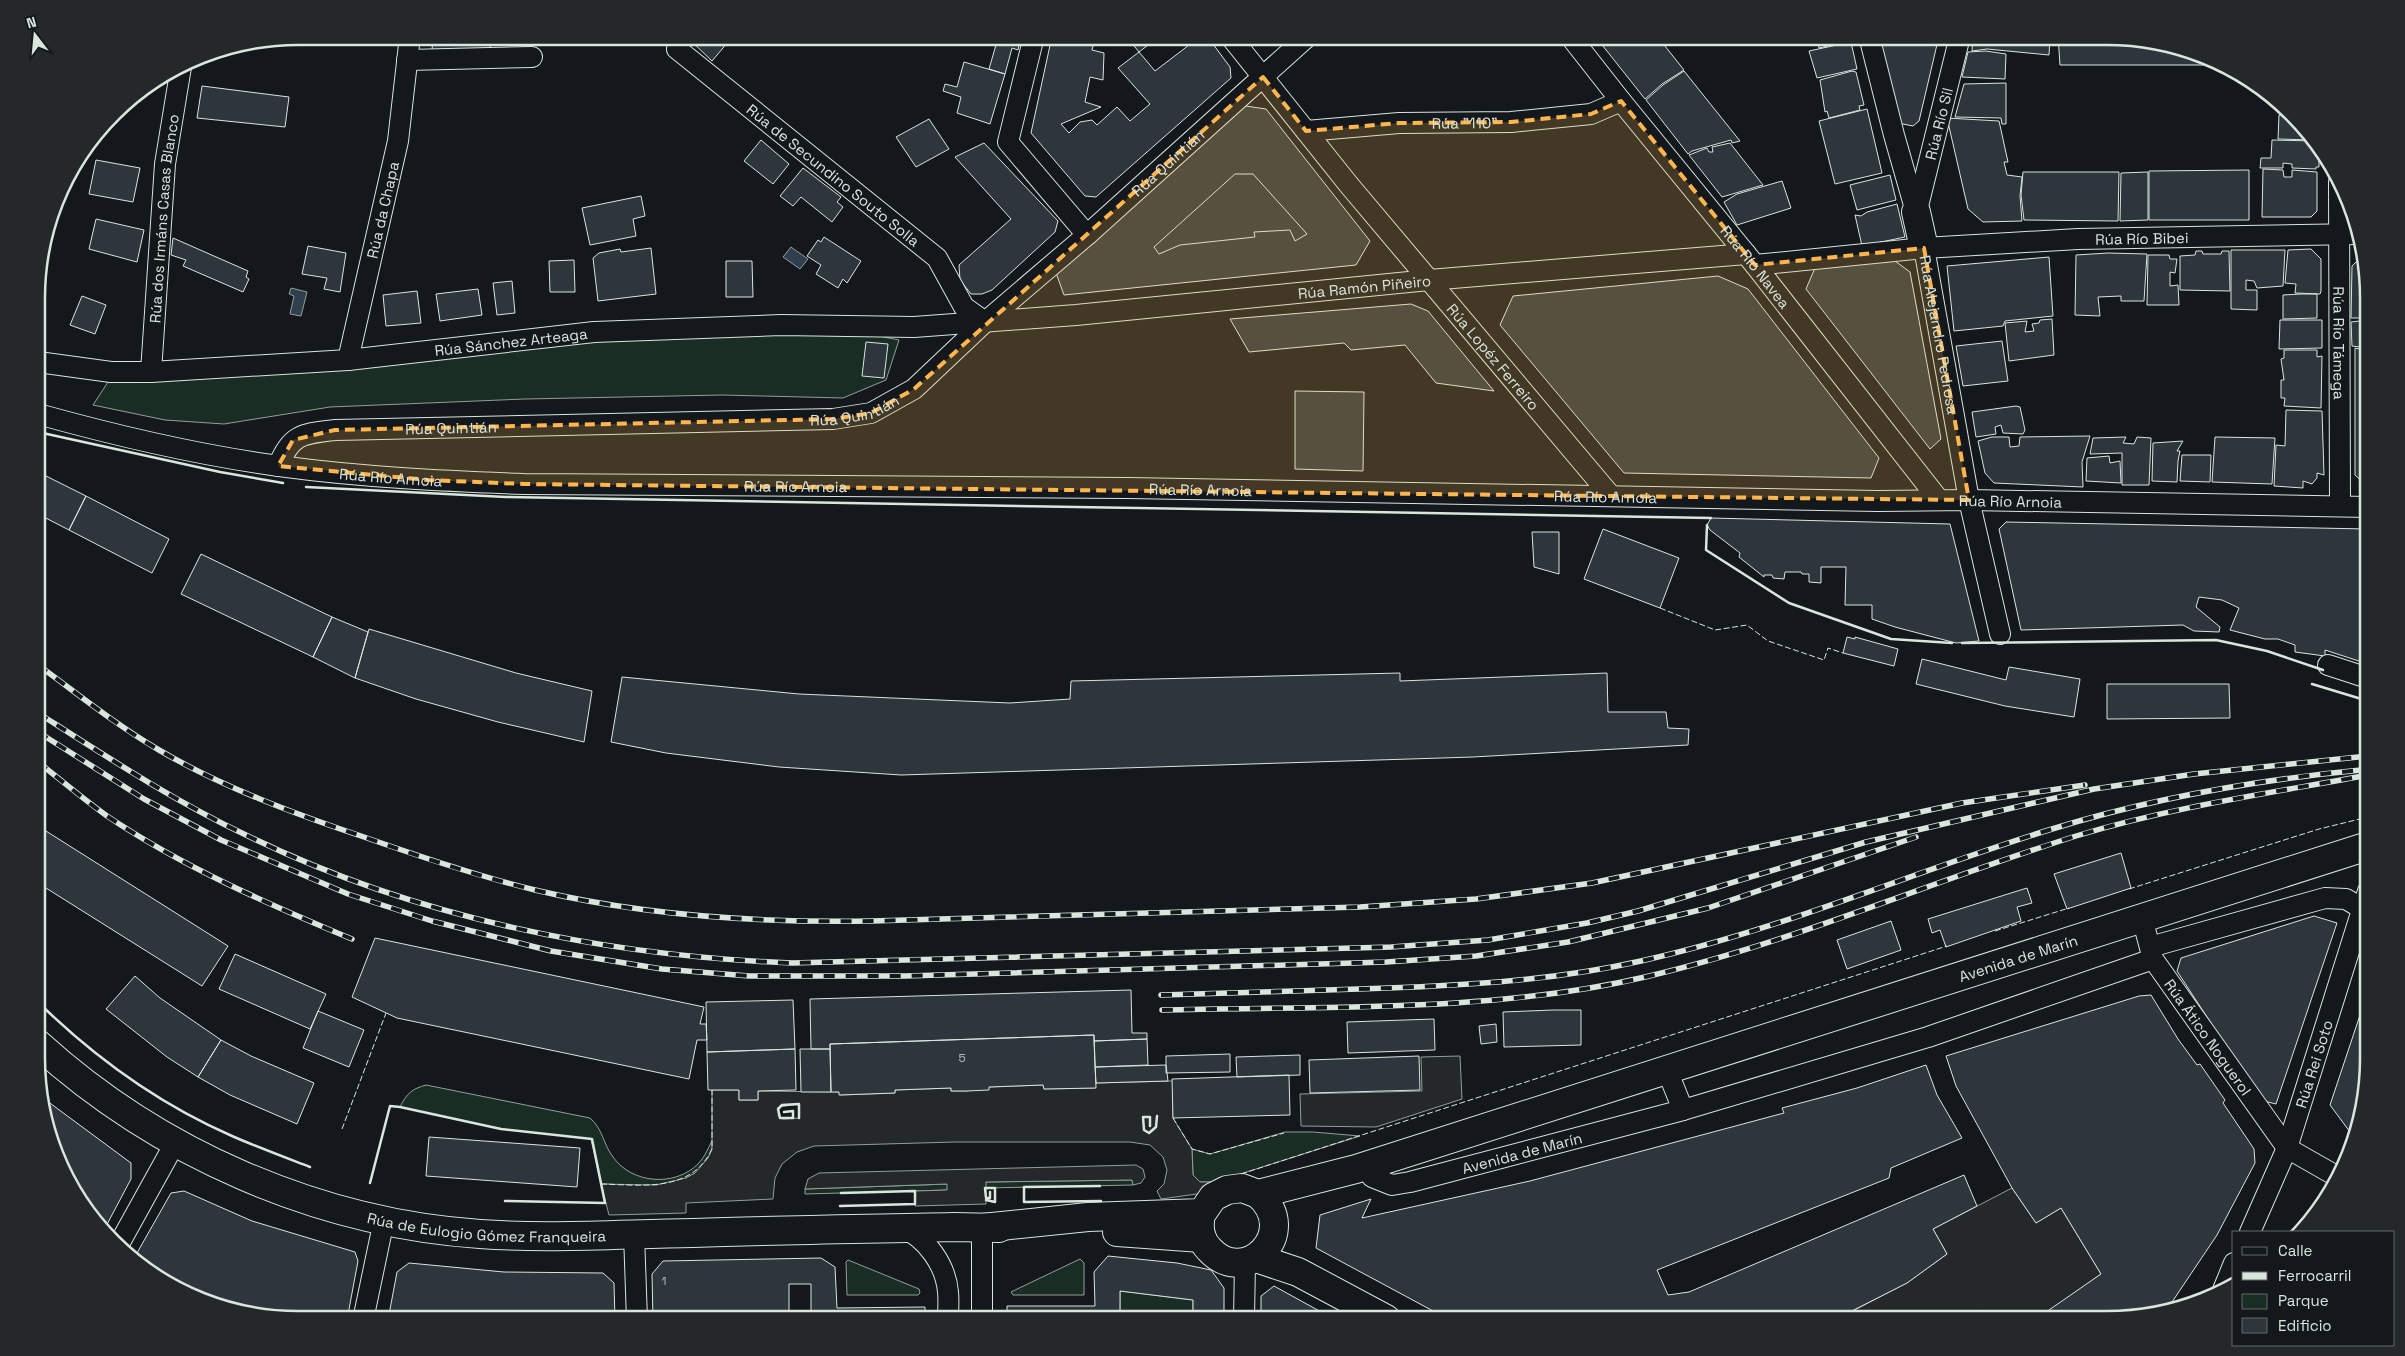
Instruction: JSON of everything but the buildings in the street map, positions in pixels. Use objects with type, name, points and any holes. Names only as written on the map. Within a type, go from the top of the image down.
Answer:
[{"type":"main road","name":"Rúa Alejandro Pedrosa","points":[[1916,212],[1924,248]]},
{"type":"main road","name":"Avenida de Marín","points":[[1359,1168],[2360,849]]},
{"type":"main road","name":"Rúa de Eulogio Gómez Franqueira","points":[[45,1050],[100,1095],[175,1143],[221,1166],[288,1193],[332,1207],[384,1220],[438,1230],[478,1234],[634,1234],[982,1228],[1151,1234],[1202,1226]]},
{"type":"main road","points":[[1266,1205],[1359,1168]]},
{"type":"main road","points":[[1242,1188],[1266,1205],[1274,1227],[1272,1239],[1263,1252],[1250,1260],[1234,1263],[1220,1259],[1207,1247],[1202,1226],[1213,1197],[1226,1190],[1242,1188]]},
{"type":"main road","points":[[1250,1260],[1298,1272],[1371,1311]]},
{"type":"street","name":"Rúa da Chapa","points":[[348,360],[398,141],[409,45]]},
{"type":"street","name":"Rúa de Secundino Souto Solla","points":[[678,45],[677,48],[937,258],[964,307],[985,322]]},
{"type":"street","points":[[1032,45],[1008,142],[1086,235]]},
{"type":"street","name":"Rúa Lopéz Ferreiro","points":[[1237,45],[1429,280],[1611,496]]},
{"type":"street","name":"Rúa Quintián","points":[[278,466],[287,446],[293,440],[313,433],[335,430],[834,419],[871,413],[914,389],[985,322],[1086,235],[1298,45]]},
{"type":"street","name":"Rúa Río Navea","points":[[1577,45],[1750,259],[1939,500]]},
{"type":"street","name":"Rúa Alejandro Pedrosa","points":[[1871,45],[1916,212]]},
{"type":"street","name":"Rúa Río Sil","points":[[1916,212],[1958,45]]},
{"type":"street","points":[[407,60],[532,57]]},
{"type":"street","name":"Rúa dos Irmáns Casas Blanco","points":[[151,372],[166,164],[179,75]]},
{"type":"street","name":"Rúa \"110\"","points":[[1306,131],[1399,123],[1511,122],[1591,114],[1621,101]]},
{"type":"street","points":[[1898,148],[1932,148]]},
{"type":"street","name":"Rúa Río Támega","points":[[2338,196],[2337,234],[2340,506]]},
{"type":"street","name":"Rúa Río Bibei","points":[[1750,259],[2078,239],[2351,234]]},
{"type":"street","name":"Rúa Alejandro Pedrosa","points":[[1924,248],[1969,500],[2000,634]]},
{"type":"street","name":"Rúa Ramón Piñeiro","points":[[985,322],[1429,280],[1750,259]]},
{"type":"street","name":"Rúa Sánchez Arteaga","points":[[45,363],[111,372],[151,372],[348,360],[594,332],[781,325],[914,327],[985,322]]},
{"type":"street","name":"Rúa Río Arnoia","points":[[45,416],[101,432],[278,466],[428,480],[524,484],[1118,488],[1878,501],[1969,500],[2360,507]]},
{"type":"street","points":[[2328,665],[2360,675]]},
{"type":"street","name":"Avenida de Marín","points":[[1359,1168],[1372,1177],[1392,1185],[1683,1110],[1928,1037],[2152,953],[2325,898],[2360,900]]},
{"type":"street","name":"Rúa Rei Soto","points":[[2250,1231],[2286,1148],[2360,916]]},
{"type":"street","name":"Rúa Ático Noguerol","points":[[2142,918],[2152,953],[2286,1148]]},
{"type":"street","points":[[1666,1070],[1683,1110]]},
{"type":"street","points":[[1440,1142],[1451,1171]]},
{"type":"street","points":[[122,1239],[175,1143]]},
{"type":"street","points":[[2286,1148],[2332,1174]]},
{"type":"street","points":[[365,1311],[384,1220]]},
{"type":"street","points":[[901,1228],[914,1232],[922,1238],[940,1268],[948,1291],[948,1311]]},
{"type":"street","points":[[982,1228],[982,1311]]},
{"type":"street","points":[[634,1234],[637,1311]]},
{"type":"street","points":[[1245,1311],[1250,1260]]},
{"type":"street","points":[[2227,1281],[2232,1268]]},
{"type":"highlighted area","points":[[1263,77],[1306,131],[1399,123],[1511,122],[1591,114],[1621,101],[1755,265],[1924,248],[1969,500],[524,484],[428,480],[278,466],[293,440],[335,430],[833,419],[871,413],[914,389]]},
{"type":"green space","points":[[860,332],[899,340],[886,380],[843,398],[722,395],[525,399],[330,407],[224,424],[165,420],[93,405],[108,382],[285,371],[649,336]]},
{"type":"green space","points":[[426,1085],[590,1118],[598,1127],[613,1157],[631,1173],[642,1177],[666,1179],[689,1171],[705,1155],[714,1137],[709,1156],[700,1169],[687,1178],[671,1183],[654,1185],[601,1184],[591,1139],[501,1129],[400,1107],[410,1092]]},
{"type":"green space","points":[[1285,1132],[1360,1136],[1215,1182],[1200,1182],[1193,1175],[1192,1149],[1210,1154]]},
{"type":"green space","points":[[1133,1180],[1133,1185],[985,1188],[986,1182]]},
{"type":"green space","points":[[948,1184],[948,1190],[805,1194],[805,1189]]},
{"type":"green space","points":[[1080,1259],[1084,1263],[1084,1295],[1013,1295],[1011,1292]]},
{"type":"green space","points":[[848,1260],[919,1289],[920,1293],[918,1295],[847,1295],[846,1262]]},
{"type":"green space","points":[[1120,1291],[1193,1300],[1193,1311],[1120,1311]]},
{"type":"shaded area","points":[[1460,1056],[1462,1099],[1376,1127],[1301,1126],[1300,1094],[1422,1091],[1421,1057]]},
{"type":"shaded area","points":[[1173,1081],[1173,1118],[1192,1149],[1193,1175],[1200,1182],[1215,1182],[1218,1191],[1161,1199],[1157,1191],[1164,1184],[1167,1170],[1163,1157],[1150,1145],[1130,1142],[955,1142],[814,1146],[797,1152],[782,1164],[775,1178],[773,1199],[686,1203],[686,1213],[609,1215],[601,1184],[656,1185],[686,1178],[695,1173],[708,1158],[712,1149],[712,1090],[739,1090],[739,1100],[758,1100],[758,1091],[839,1092],[840,1095],[895,1093],[895,1090],[951,1088],[951,1091],[967,1091],[989,1087],[1043,1085],[1044,1089],[1095,1088],[1096,1083]],"holes":[[[799,1104],[799,1118],[783,1119],[778,1116],[779,1107]]]},
{"type":"shaded area","points":[[1136,1165],[1143,1169],[1145,1177],[1141,1183],[1133,1185],[1132,1180],[986,1182],[986,1204],[915,1206],[915,1191],[947,1190],[947,1184],[805,1189],[808,1179],[819,1173]]},
{"type":"shaded area","points":[[2012,1188],[2036,1223],[2061,1208],[2101,1274],[2049,1311],[1853,1311],[1907,1283],[1947,1254],[1933,1229]]},
{"type":"water","points":[[791,247],[808,259],[800,269],[783,257]]},
{"type":"water","points":[[291,288],[307,292],[301,316],[290,314],[294,296],[289,294]]},
{"type":"railway","points":[[45,670],[112,720],[159,750],[233,788],[312,819],[449,866],[535,890],[576,899],[660,912],[745,919],[872,921],[1360,907],[1476,899],[1592,883],[1962,803],[2085,785]]},
{"type":"railway","points":[[45,717],[141,778],[248,836],[312,865],[378,889],[445,910],[514,928],[583,941],[653,952],[722,959],[792,963],[1391,947],[1488,940],[1587,923],[1638,911],[1866,842],[2094,789],[2194,774],[2360,757]]},
{"type":"railway","points":[[45,736],[144,799],[221,840],[348,894],[432,921],[551,951],[662,969],[749,976],[905,976],[1386,962],[1476,956],[1568,942],[1708,908],[1916,837]]},
{"type":"railway","points":[[45,768],[107,816],[166,852],[226,884],[352,939]]},
{"type":"railway","points":[[1161,995],[1394,988],[1500,982],[1606,968],[1693,948],[1745,933],[1797,917],[2001,845],[2128,808],[2244,785],[2360,770]]},
{"type":"railway","points":[[1162,1010],[1405,1006],[1527,997],[1587,989],[1645,977],[1754,947],[2022,854],[2112,826],[2221,801],[2360,776]]},
{"type":"fence","points":[[1660,608],[1715,630],[1747,625],[1768,641],[1824,660],[1828,648],[1843,653]]},
{"type":"fence","points":[[2129,889],[2319,829],[2360,819]]},
{"type":"fence","points":[[1995,931],[2069,908]]},
{"type":"fence","points":[[1241,1174],[1947,946]]},
{"type":"fence","points":[[342,1129],[386,1013]]},
{"type":"fence","points":[[601,1184],[648,1185],[679,1180],[692,1173],[703,1163],[712,1149],[712,1090]]},
{"type":"fence","points":[[1173,1118],[1192,1149],[1210,1154],[1284,1133]]},
{"type":"wall","points":[[45,434],[220,472],[283,483]]},
{"type":"wall","points":[[306,487],[506,497],[1711,518]]},
{"type":"wall","points":[[1707,525],[1706,550],[1789,603],[1891,639],[1952,643]]},
{"type":"wall","points":[[1962,643],[2216,640],[2267,651],[2323,670]]},
{"type":"wall","points":[[2312,684],[2360,699]]},
{"type":"wall","points":[[45,1009],[82,1042],[153,1094],[232,1136],[310,1167]]},
{"type":"wall","points":[[784,1112],[793,1111],[793,1118],[780,1118],[778,1109],[782,1105],[799,1104],[799,1118]]},
{"type":"wall","points":[[370,1183],[390,1106],[501,1129],[592,1139],[605,1203],[505,1201]]},
{"type":"wall","points":[[1150,1126],[1150,1117],[1143,1117],[1144,1130],[1149,1133],[1156,1127],[1157,1116]]},
{"type":"wall","points":[[1100,1186],[1024,1187],[1024,1202],[1101,1201]]},
{"type":"wall","points":[[986,1200],[995,1202],[995,1188],[985,1188],[986,1198],[990,1198],[990,1192]]},
{"type":"wall","points":[[840,1206],[915,1204],[915,1191],[841,1193]]}]
